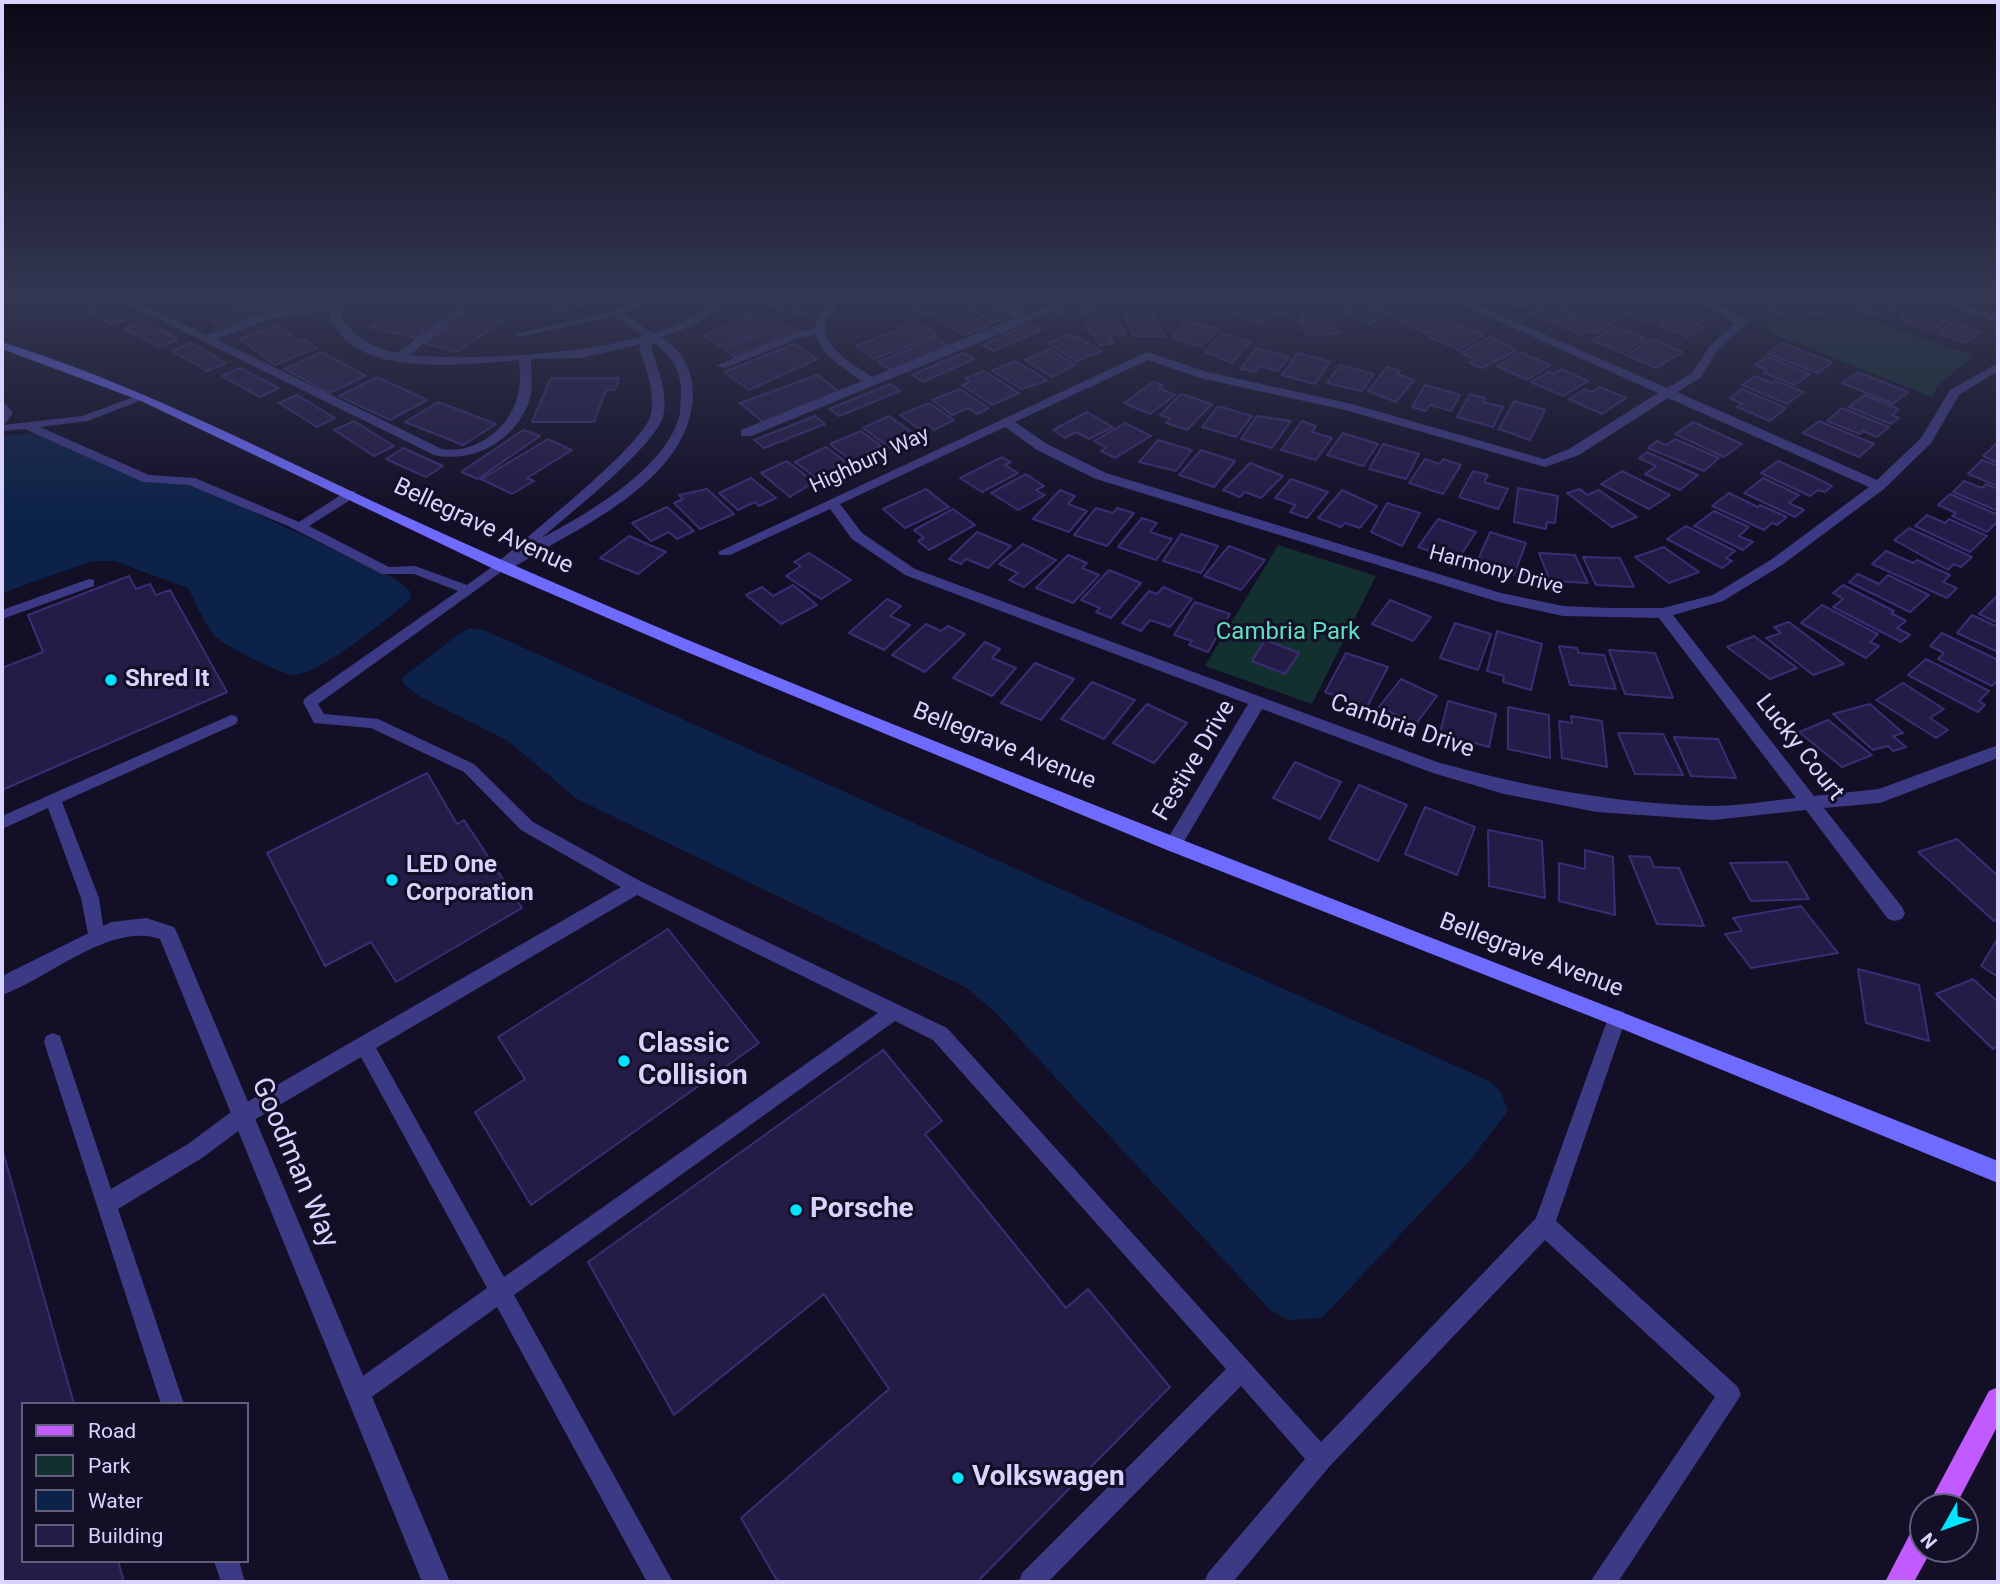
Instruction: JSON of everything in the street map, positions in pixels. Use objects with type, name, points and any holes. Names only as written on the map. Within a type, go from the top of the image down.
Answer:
[{"type":"main road","name":"Bellegrave Avenue","points":[[78,373],[143,397],[501,567],[1173,845],[1617,1018],[1998,1171]]},
{"type":"main road","points":[[1948,1493],[1998,1400]]},
{"type":"main road","points":[[1899,1582],[1909,1563]]},
{"type":"street","points":[[276,373],[439,452],[453,456],[468,454],[488,444],[508,425],[522,404],[524,373]]},
{"type":"street","points":[[501,567],[633,450],[655,418],[654,373]]},
{"type":"street","points":[[501,567],[608,502],[660,464],[685,419],[691,401],[685,373]]},
{"type":"street","points":[[859,373],[872,382]]},
{"type":"street","points":[[746,433],[894,373]]},
{"type":"street","name":"Highbury Way","points":[[725,552],[1110,373]]},
{"type":"street","name":"Highbury Way","points":[[1198,373],[1348,407],[1545,463],[1574,452],[1669,393]]},
{"type":"street","points":[[1623,373],[1879,486]]},
{"type":"street","points":[[1669,393],[1697,373]]},
{"type":"street","name":"Harmony Drive","points":[[1006,421],[1042,447],[1101,476],[1499,597],[1563,611],[1663,613],[1718,598],[1777,562],[1879,486],[1926,439],[1954,393],[1984,373]]},
{"type":"street","points":[[1978,376],[1998,384]]},
{"type":"street","points":[[655,418],[685,419]]},
{"type":"street","name":"Cambria Drive","points":[[832,502],[857,536],[910,572],[1433,767],[1504,787],[1597,805],[1713,813],[1880,796],[1998,751]]},
{"type":"street","name":"Lucky Court","points":[[1663,613],[1895,913]]},
{"type":"street","name":"Festive Drive","points":[[1173,845],[1258,702]]},
{"type":"street","name":"Goodman Way","points":[[2,986],[118,928],[146,926],[167,933],[436,1582]]},
{"type":"lane","points":[[2,428],[84,419],[143,397]]},
{"type":"lane","points":[[2,406],[7,413],[2,421]]},
{"type":"lane","points":[[27,426],[147,479],[191,481],[299,527],[387,571],[415,570],[468,590]]},
{"type":"lane","points":[[299,527],[351,494]]},
{"type":"lane","points":[[501,567],[310,702],[318,719],[373,723],[469,768],[527,826],[636,887],[940,1034],[1321,1459]]},
{"type":"lane","points":[[2,615],[89,583]]},
{"type":"lane","points":[[2,822],[231,720]]},
{"type":"lane","points":[[53,799],[90,898],[96,939]]},
{"type":"lane","points":[[106,1204],[195,1151],[243,1116],[636,887]]},
{"type":"lane","points":[[358,1393],[894,1012]]},
{"type":"lane","points":[[1217,1582],[1321,1459],[1544,1225],[1617,1018]]},
{"type":"lane","points":[[53,1042],[172,1402]]},
{"type":"lane","points":[[364,1045],[661,1582]]},
{"type":"lane","points":[[1544,1225],[1730,1395],[1603,1582]]},
{"type":"lane","points":[[1031,1582],[1241,1370]]},
{"type":"lane","points":[[227,1563],[233,1582]]},
{"type":"green space","points":[[1871,373],[1953,373],[1937,386],[1932,397]]},
{"type":"green space","name":"Cambria Park","points":[[1278,545],[1376,576],[1312,704],[1205,666]]},
{"type":"water","points":[[36,433],[145,482],[182,483],[215,494],[396,579],[409,590],[411,599],[337,655],[321,665],[295,675],[266,665],[219,640],[206,624],[188,588],[114,561],[92,561],[2,593],[2,436]]},
{"type":"water","points":[[471,628],[486,631],[1489,1081],[1501,1092],[1508,1111],[1470,1160],[1322,1318],[1288,1320],[1270,1310],[995,1012],[965,987],[577,799],[508,741],[419,696],[404,684],[402,678],[460,633]]},
{"type":"building","points":[[229,373],[250,373],[279,388],[260,397],[222,376]]},
{"type":"building","points":[[292,373],[360,373],[366,376],[329,393]]},
{"type":"building","points":[[725,373],[786,373],[749,390]]},
{"type":"building","points":[[917,373],[943,373],[923,382],[912,375]]},
{"type":"building","points":[[987,373],[1019,393],[992,405],[962,385],[970,382],[966,378]]},
{"type":"building","points":[[995,373],[1036,373],[1047,381],[1021,389]]},
{"type":"building","points":[[1284,373],[1323,373],[1315,384],[1282,375]]},
{"type":"building","points":[[1334,373],[1374,374],[1362,391],[1327,383]]},
{"type":"building","points":[[1382,373],[1398,373],[1414,380],[1396,402],[1368,391]]},
{"type":"building","points":[[1512,373],[1538,373],[1527,380]]},
{"type":"building","points":[[1546,373],[1570,373],[1588,381],[1563,396],[1531,382]]},
{"type":"building","points":[[1764,373],[1807,373],[1810,374],[1795,385]]},
{"type":"building","points":[[1860,373],[1908,392],[1893,404],[1842,383]]},
{"type":"building","points":[[817,375],[840,392],[764,423],[740,403]]},
{"type":"building","points":[[1755,376],[1804,392],[1787,404],[1742,385]]},
{"type":"building","points":[[377,377],[427,400],[390,420],[339,396]]},
{"type":"building","points":[[551,378],[619,378],[615,390],[606,390],[594,422],[532,422]]},
{"type":"building","points":[[1153,382],[1163,385],[1159,388],[1175,395],[1150,414],[1124,403]]},
{"type":"building","points":[[890,384],[900,391],[839,416],[829,409]]},
{"type":"building","points":[[1425,385],[1460,395],[1451,411],[1430,405],[1426,411],[1412,407]]},
{"type":"building","points":[[1600,387],[1626,398],[1602,414],[1569,399],[1585,389],[1592,392]]},
{"type":"building","points":[[960,389],[989,408],[977,414],[968,408],[952,415],[932,400]]},
{"type":"building","points":[[1742,389],[1786,408],[1770,421],[1737,407],[1742,404],[1730,398]]},
{"type":"building","points":[[1181,394],[1212,404],[1187,430],[1166,423],[1170,418],[1160,415]]},
{"type":"building","points":[[1470,394],[1485,398],[1483,402],[1503,407],[1493,427],[1457,417]]},
{"type":"building","points":[[297,395],[335,418],[317,427],[279,403]]},
{"type":"building","points":[[1864,395],[1899,409],[1892,415],[1899,418],[1891,424],[1849,407]]},
{"type":"building","points":[[1514,401],[1545,410],[1530,440],[1499,429]]},
{"type":"building","points":[[438,402],[496,424],[463,445],[405,422]]},
{"type":"building","points":[[929,403],[954,420],[934,430],[928,425],[919,429],[900,415]]},
{"type":"building","points":[[1218,406],[1252,416],[1236,437],[1202,427]]},
{"type":"building","points":[[1842,408],[1889,427],[1877,437],[1863,431],[1860,434],[1827,421]]},
{"type":"building","points":[[1087,412],[1113,427],[1089,439],[1076,432],[1065,438],[1053,430]]},
{"type":"building","points":[[815,416],[825,424],[764,448],[754,440]]},
{"type":"building","points":[[889,416],[915,436],[890,448],[863,428]]},
{"type":"building","points":[[1257,416],[1291,421],[1272,448],[1241,439]]},
{"type":"building","points":[[354,421],[394,446],[374,456],[334,430]]},
{"type":"building","points":[[1302,421],[1316,426],[1312,432],[1332,438],[1316,460],[1281,450]]},
{"type":"building","points":[[1819,421],[1874,444],[1859,457],[1803,433]]},
{"type":"building","points":[[1693,422],[1742,444],[1724,457],[1675,434]]},
{"type":"building","points":[[1125,423],[1151,436],[1115,458],[1101,451],[1106,448],[1094,441]]},
{"type":"building","points":[[523,430],[540,436],[478,479],[461,472]]},
{"type":"building","points":[[861,431],[881,446],[866,453],[871,457],[856,464],[830,444]]},
{"type":"building","points":[[1343,433],[1378,444],[1363,466],[1327,455]]},
{"type":"building","points":[[548,439],[572,450],[527,478],[534,481],[512,494],[481,479]]},
{"type":"building","points":[[1675,439],[1719,458],[1704,471],[1648,448],[1657,441],[1666,445]]},
{"type":"building","points":[[1158,440],[1192,450],[1176,471],[1139,462]]},
{"type":"building","points":[[1998,443],[1998,463],[1983,456]]},
{"type":"building","points":[[1383,444],[1419,454],[1406,479],[1369,469]]},
{"type":"building","points":[[826,447],[854,468],[819,480],[795,462]]},
{"type":"building","points":[[403,448],[443,466],[426,477],[386,459]]},
{"type":"building","points":[[1201,450],[1235,461],[1214,487],[1179,475]]},
{"type":"building","points":[[1647,452],[1698,475],[1680,490],[1645,474],[1656,466],[1639,458]]},
{"type":"building","points":[[1002,457],[1011,462],[1005,465],[1018,473],[982,492],[960,478]]},
{"type":"building","points":[[1425,459],[1440,464],[1443,459],[1461,465],[1443,494],[1409,483]]},
{"type":"building","points":[[1982,460],[1998,466],[1998,486],[1968,474]]},
{"type":"building","points":[[787,461],[814,482],[790,497],[761,473]]},
{"type":"building","points":[[1778,461],[1832,486],[1825,492],[1818,490],[1810,496],[1761,473]]},
{"type":"building","points":[[1250,463],[1283,476],[1261,498],[1245,492],[1240,497],[1223,490]]},
{"type":"building","points":[[1473,471],[1488,475],[1484,482],[1508,489],[1498,509],[1459,497]]},
{"type":"building","points":[[1622,471],[1670,495],[1649,509],[1601,484]]},
{"type":"building","points":[[1026,474],[1044,486],[1036,490],[1045,495],[1018,510],[991,493]]},
{"type":"building","points":[[751,478],[776,498],[759,506],[755,502],[738,510],[719,493]]},
{"type":"building","points":[[1763,478],[1799,495],[1789,503],[1804,510],[1795,517],[1744,493]]},
{"type":"building","points":[[1291,479],[1328,492],[1307,518],[1290,512],[1295,505],[1275,498]]},
{"type":"building","points":[[1964,481],[1982,488],[1986,484],[1998,489],[1998,511],[1953,492]]},
{"type":"building","points":[[1518,488],[1558,496],[1555,523],[1547,522],[1546,529],[1514,522]]},
{"type":"building","points":[[707,489],[734,514],[700,529],[674,503],[683,499],[679,495]]},
{"type":"building","points":[[926,489],[949,507],[905,528],[883,509]]},
{"type":"building","points":[[1580,489],[1587,495],[1599,490],[1637,517],[1612,527],[1567,493]]},
{"type":"building","points":[[1060,490],[1075,496],[1068,504],[1087,511],[1069,532],[1033,519]]},
{"type":"building","points":[[1342,490],[1377,506],[1360,528],[1345,523],[1341,527],[1318,518]]},
{"type":"building","points":[[1729,493],[1787,517],[1777,525],[1772,523],[1764,530],[1712,506]]},
{"type":"building","points":[[1950,494],[1998,515],[1998,521],[1987,532],[1952,516],[1956,513],[1938,505]]},
{"type":"building","points":[[1387,503],[1420,513],[1402,546],[1371,532]]},
{"type":"building","points":[[667,507],[694,531],[677,539],[669,532],[651,541],[632,523]]},
{"type":"building","points":[[1096,508],[1113,513],[1117,508],[1134,513],[1107,546],[1074,535]]},
{"type":"building","points":[[953,509],[975,525],[929,550],[918,541],[924,538],[914,530]]},
{"type":"building","points":[[1714,511],[1749,527],[1739,536],[1753,542],[1743,550],[1694,526]]},
{"type":"building","points":[[1927,515],[1945,523],[1949,519],[1987,536],[1970,552],[1915,526]]},
{"type":"building","points":[[1142,518],[1157,523],[1150,532],[1172,539],[1156,560],[1118,547]]},
{"type":"building","points":[[1438,519],[1476,532],[1457,561],[1418,547]]},
{"type":"building","points":[[1686,526],[1735,551],[1726,558],[1732,561],[1722,568],[1667,539]]},
{"type":"building","points":[[1909,528],[1972,557],[1961,567],[1954,564],[1948,570],[1894,540]]},
{"type":"building","points":[[977,532],[1011,546],[988,568],[966,559],[961,564],[949,559]]},
{"type":"building","points":[[1490,532],[1526,543],[1514,575],[1478,560]]},
{"type":"building","points":[[1181,534],[1218,546],[1201,573],[1163,561]]},
{"type":"building","points":[[629,536],[666,552],[638,574],[600,558]]},
{"type":"building","points":[[1023,544],[1056,560],[1024,587],[1009,580],[1018,573],[999,564]]},
{"type":"building","points":[[1229,546],[1265,560],[1241,590],[1204,576]]},
{"type":"building","points":[[1664,547],[1699,572],[1669,583],[1635,557]]},
{"type":"building","points":[[1886,551],[1913,563],[1917,560],[1950,575],[1943,582],[1957,588],[1947,598],[1872,564]]},
{"type":"building","points":[[809,553],[851,580],[821,599],[786,576],[801,566],[794,562]]},
{"type":"building","points":[[1539,553],[1575,555],[1588,583],[1550,581]]},
{"type":"building","points":[[1068,555],[1087,563],[1082,568],[1099,575],[1073,603],[1036,588]]},
{"type":"building","points":[[1583,557],[1620,558],[1634,587],[1596,585]]},
{"type":"building","points":[[1109,570],[1141,583],[1111,618],[1096,612],[1100,608],[1081,600]]},
{"type":"building","points":[[1858,574],[1879,584],[1888,575],[1929,595],[1910,612],[1849,582]]},
{"type":"building","name":"Shred It","points":[[129,576],[136,589],[150,584],[156,595],[170,590],[227,692],[2,790],[2,668],[43,652],[28,615]]},
{"type":"building","points":[[793,585],[817,605],[781,624],[746,595],[762,587],[773,596]]},
{"type":"building","points":[[1843,585],[1894,611],[1891,613],[1906,621],[1897,628],[1910,635],[1901,642],[1833,607],[1843,599],[1833,593]]},
{"type":"building","points":[[1163,587],[1192,599],[1170,627],[1150,620],[1141,631],[1122,623],[1149,591],[1157,594]]},
{"type":"building","points":[[1998,597],[1998,623],[1979,614]]},
{"type":"building","points":[[887,599],[901,606],[890,616],[910,625],[884,650],[849,633]]},
{"type":"building","points":[[1390,600],[1431,617],[1413,641],[1372,624]]},
{"type":"building","points":[[1195,602],[1230,614],[1208,652],[1189,645],[1192,641],[1174,635]]},
{"type":"building","points":[[1822,605],[1878,634],[1870,642],[1879,646],[1866,658],[1801,623]]},
{"type":"building","points":[[1972,615],[1998,627],[1998,652],[1957,633]]},
{"type":"building","points":[[1789,622],[1844,664],[1813,675],[1766,638],[1781,633],[1774,627]]},
{"type":"building","points":[[1455,623],[1491,634],[1478,670],[1440,658]]},
{"type":"building","points":[[926,624],[941,631],[948,626],[965,634],[925,672],[892,655]]},
{"type":"building","points":[[1497,631],[1542,644],[1531,690],[1503,682],[1504,676],[1487,671]]},
{"type":"building","points":[[1942,633],[1998,660],[1998,680],[1992,686],[1938,659],[1944,653],[1930,646]]},
{"type":"building","points":[[1754,636],[1797,668],[1770,679],[1727,647]]},
{"type":"building","points":[[1265,640],[1299,653],[1285,674],[1252,661]]},
{"type":"building","points":[[985,642],[1000,649],[992,658],[1016,668],[992,696],[953,678]]},
{"type":"building","points":[[1559,646],[1577,648],[1579,653],[1604,655],[1616,689],[1570,685]]},
{"type":"building","points":[[1609,650],[1655,653],[1673,698],[1625,694]]},
{"type":"building","points":[[1346,653],[1388,667],[1367,707],[1325,692]]},
{"type":"building","points":[[1926,659],[1989,691],[1979,701],[1985,705],[1978,712],[1908,675]]},
{"type":"building","points":[[1035,663],[1074,679],[1041,720],[1001,703]]},
{"type":"building","points":[[1401,679],[1437,696],[1416,724],[1379,707]]},
{"type":"building","points":[[1092,682],[1135,700],[1104,739],[1061,719]]},
{"type":"building","points":[[1903,683],[1944,709],[1930,718],[1948,730],[1936,738],[1876,700]]},
{"type":"building","points":[[1448,701],[1496,714],[1489,747],[1440,733]]},
{"type":"building","points":[[1147,704],[1187,723],[1154,763],[1113,743]]},
{"type":"building","points":[[1870,704],[1903,733],[1893,736],[1906,747],[1893,751],[1888,746],[1873,750],[1833,714]]},
{"type":"building","points":[[1508,707],[1549,715],[1550,758],[1508,749]]},
{"type":"building","points":[[1571,716],[1602,721],[1607,767],[1562,758],[1559,721],[1572,723]]},
{"type":"building","points":[[1828,720],[1872,755],[1842,767],[1799,732]]},
{"type":"building","points":[[1618,733],[1663,734],[1683,775],[1635,774]]},
{"type":"building","points":[[1674,737],[1718,739],[1736,778],[1691,776]]},
{"type":"building","points":[[1295,762],[1341,782],[1320,819],[1273,798]]},
{"type":"building","name":"LED One Corporation","points":[[427,773],[457,824],[464,820],[522,908],[396,982],[371,942],[325,966],[267,853]]},
{"type":"building","points":[[1359,785],[1407,805],[1378,861],[1329,839]]},
{"type":"building","points":[[1425,807],[1475,827],[1457,875],[1405,854]]},
{"type":"building","points":[[1488,830],[1542,841],[1545,898],[1489,886]]},
{"type":"building","points":[[1957,839],[1998,876],[1998,919],[1994,921],[1918,852]]},
{"type":"building","points":[[1585,850],[1613,857],[1615,915],[1559,901],[1559,863],[1585,869]]},
{"type":"building","points":[[1629,856],[1650,857],[1654,867],[1679,868],[1704,926],[1657,924]]},
{"type":"building","points":[[1787,862],[1809,899],[1751,901],[1730,863]]},
{"type":"building","points":[[1801,906],[1838,953],[1751,968],[1725,934],[1742,931],[1733,918]]},
{"type":"building","name":"Classic Collision","points":[[668,929],[759,1043],[531,1205],[475,1112],[525,1079],[498,1037]]},
{"type":"building","points":[[1998,938],[1998,977],[1981,966]]},
{"type":"building","points":[[1858,969],[1919,985],[1929,1041],[1866,1023]]},
{"type":"building","points":[[1973,979],[1998,1002],[1998,1046],[1993,1049],[1936,994]]},
{"type":"building","points":[[883,1050],[942,1121],[925,1134],[1066,1308],[1088,1289],[1170,1387],[977,1582],[778,1582],[741,1518],[889,1389],[824,1294],[674,1415],[588,1262]]},
{"type":"building","points":[[2,1148],[73,1402],[21,1402],[21,1563],[119,1563],[124,1582],[2,1582]]},
{"type":"place","name":"Shred It","points":[[111,680]]},
{"type":"place","name":"LED One Corporation","points":[[392,880]]},
{"type":"place","name":"Classic Collision","points":[[624,1061]]},
{"type":"place","name":"Porsche","points":[[796,1210]]},
{"type":"place","name":"Volkswagen","points":[[958,1478]]}]
